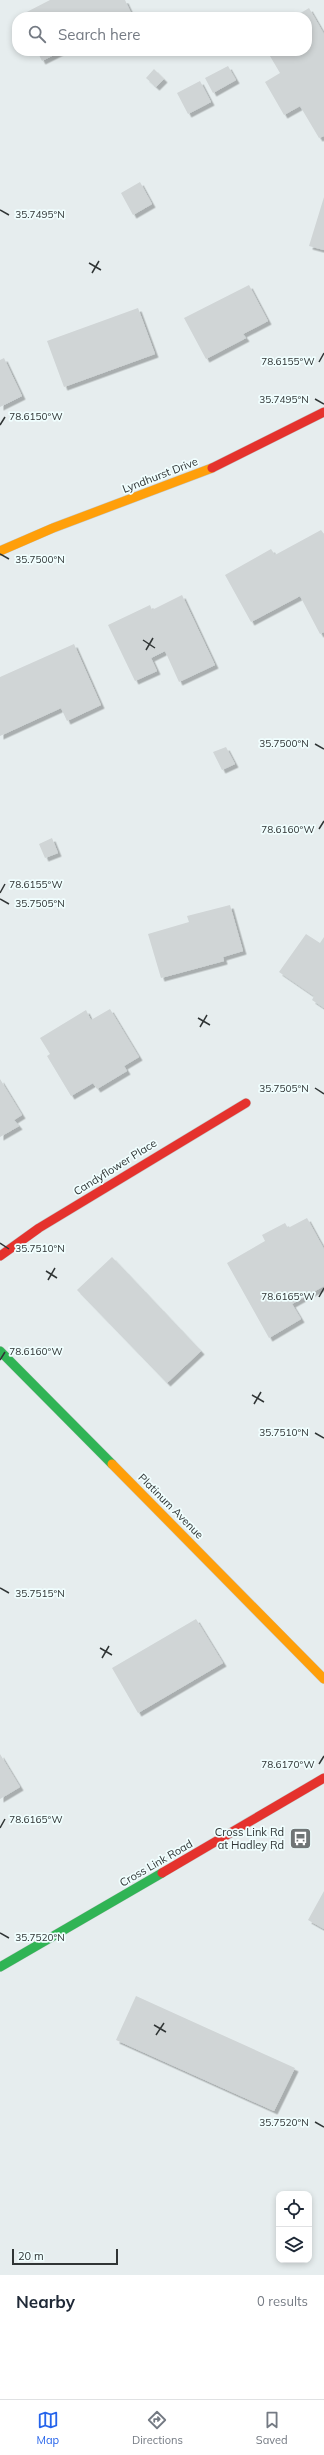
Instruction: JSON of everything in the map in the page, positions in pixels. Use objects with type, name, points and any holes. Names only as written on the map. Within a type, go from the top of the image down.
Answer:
[{"type":"street","name":"Lyndhurst Drive","points":[[0,551],[54,528],[218,466],[324,412]]},
{"type":"street","name":"Candyflower Place","points":[[0,1256],[39,1228],[246,1103]]},
{"type":"street","name":"Platinum Avenue","points":[[0,1351],[324,1678]]},
{"type":"street","name":"Cross Link Road","points":[[0,1967],[324,1778]]},
{"type":"building","points":[[50,0],[125,0],[131,12],[27,12]]},
{"type":"building","points":[[309,8],[311,12],[302,12]]},
{"type":"building","points":[[312,13],[324,34],[324,136],[319,138],[300,106],[284,115],[265,82],[280,73],[270,56],[312,56]]},
{"type":"building","points":[[40,56],[52,56],[42,61]]},
{"type":"building","points":[[228,66],[236,80],[213,93],[205,78]]},
{"type":"building","points":[[154,69],[164,79],[156,87],[146,78]]},
{"type":"building","points":[[200,81],[211,102],[188,114],[177,93]]},
{"type":"building","points":[[140,182],[152,204],[133,215],[121,193]]},
{"type":"building","points":[[324,197],[324,250],[309,246]]},
{"type":"building","points":[[249,285],[268,321],[243,334],[246,338],[206,359],[184,318]]},
{"type":"building","points":[[138,308],[155,354],[64,387],[47,341]]},
{"type":"building","points":[[4,358],[22,396],[0,407],[0,360]]},
{"type":"building","points":[[321,530],[324,534],[324,632],[320,634],[300,596],[251,622],[225,575],[271,549],[275,555]]},
{"type":"building","points":[[182,595],[215,665],[179,682],[165,651],[151,658],[157,671],[135,681],[108,625],[150,605],[152,610]]},
{"type":"building","points":[[74,644],[101,705],[67,721],[61,708],[0,736],[0,677]]},
{"type":"building","points":[[226,747],[235,764],[222,770],[213,752]]},
{"type":"building","points":[[52,838],[58,853],[45,858],[39,844]]},
{"type":"building","points":[[230,905],[243,951],[223,957],[224,961],[161,978],[148,934],[189,922],[187,916]]},
{"type":"building","points":[[306,934],[320,943],[324,937],[324,1008],[312,1000],[314,996],[279,972]]},
{"type":"building","points":[[110,1009],[139,1057],[124,1066],[127,1071],[97,1089],[93,1083],[71,1096],[47,1056],[50,1054],[40,1038],[86,1010],[91,1020]]},
{"type":"building","points":[[0,1079],[22,1115],[14,1120],[19,1126],[0,1137]]},
{"type":"building","points":[[307,1218],[324,1249],[324,1286],[292,1304],[301,1319],[269,1338],[227,1263],[265,1241],[262,1235],[285,1223],[288,1228]]},
{"type":"building","points":[[112,1257],[201,1351],[167,1383],[77,1290]]},
{"type":"building","points":[[196,1619],[223,1663],[138,1713],[112,1668]]},
{"type":"building","points":[[0,1754],[20,1787],[0,1799]]},
{"type":"building","points":[[324,1891],[324,1929],[308,1920]]},
{"type":"building","points":[[136,1996],[295,2068],[274,2111],[116,2040]]},
{"type":"traffic: fast","points":[[0,1351],[112,1464]]},
{"type":"traffic: fast","points":[[0,1967],[162,1873]]},
{"type":"traffic: slow","points":[[0,551],[53,528],[212,468]]},
{"type":"traffic: slow","points":[[112,1464],[324,1679]]},
{"type":"traffic: jam","points":[[212,468],[324,412]]},
{"type":"traffic: jam","points":[[0,1256],[39,1228],[246,1103]]},
{"type":"traffic: jam","points":[[162,1873],[324,1778]]},
{"type":"place","name":"Cross Link Rd at Hadley Rd","points":[[300,1838]]}]
